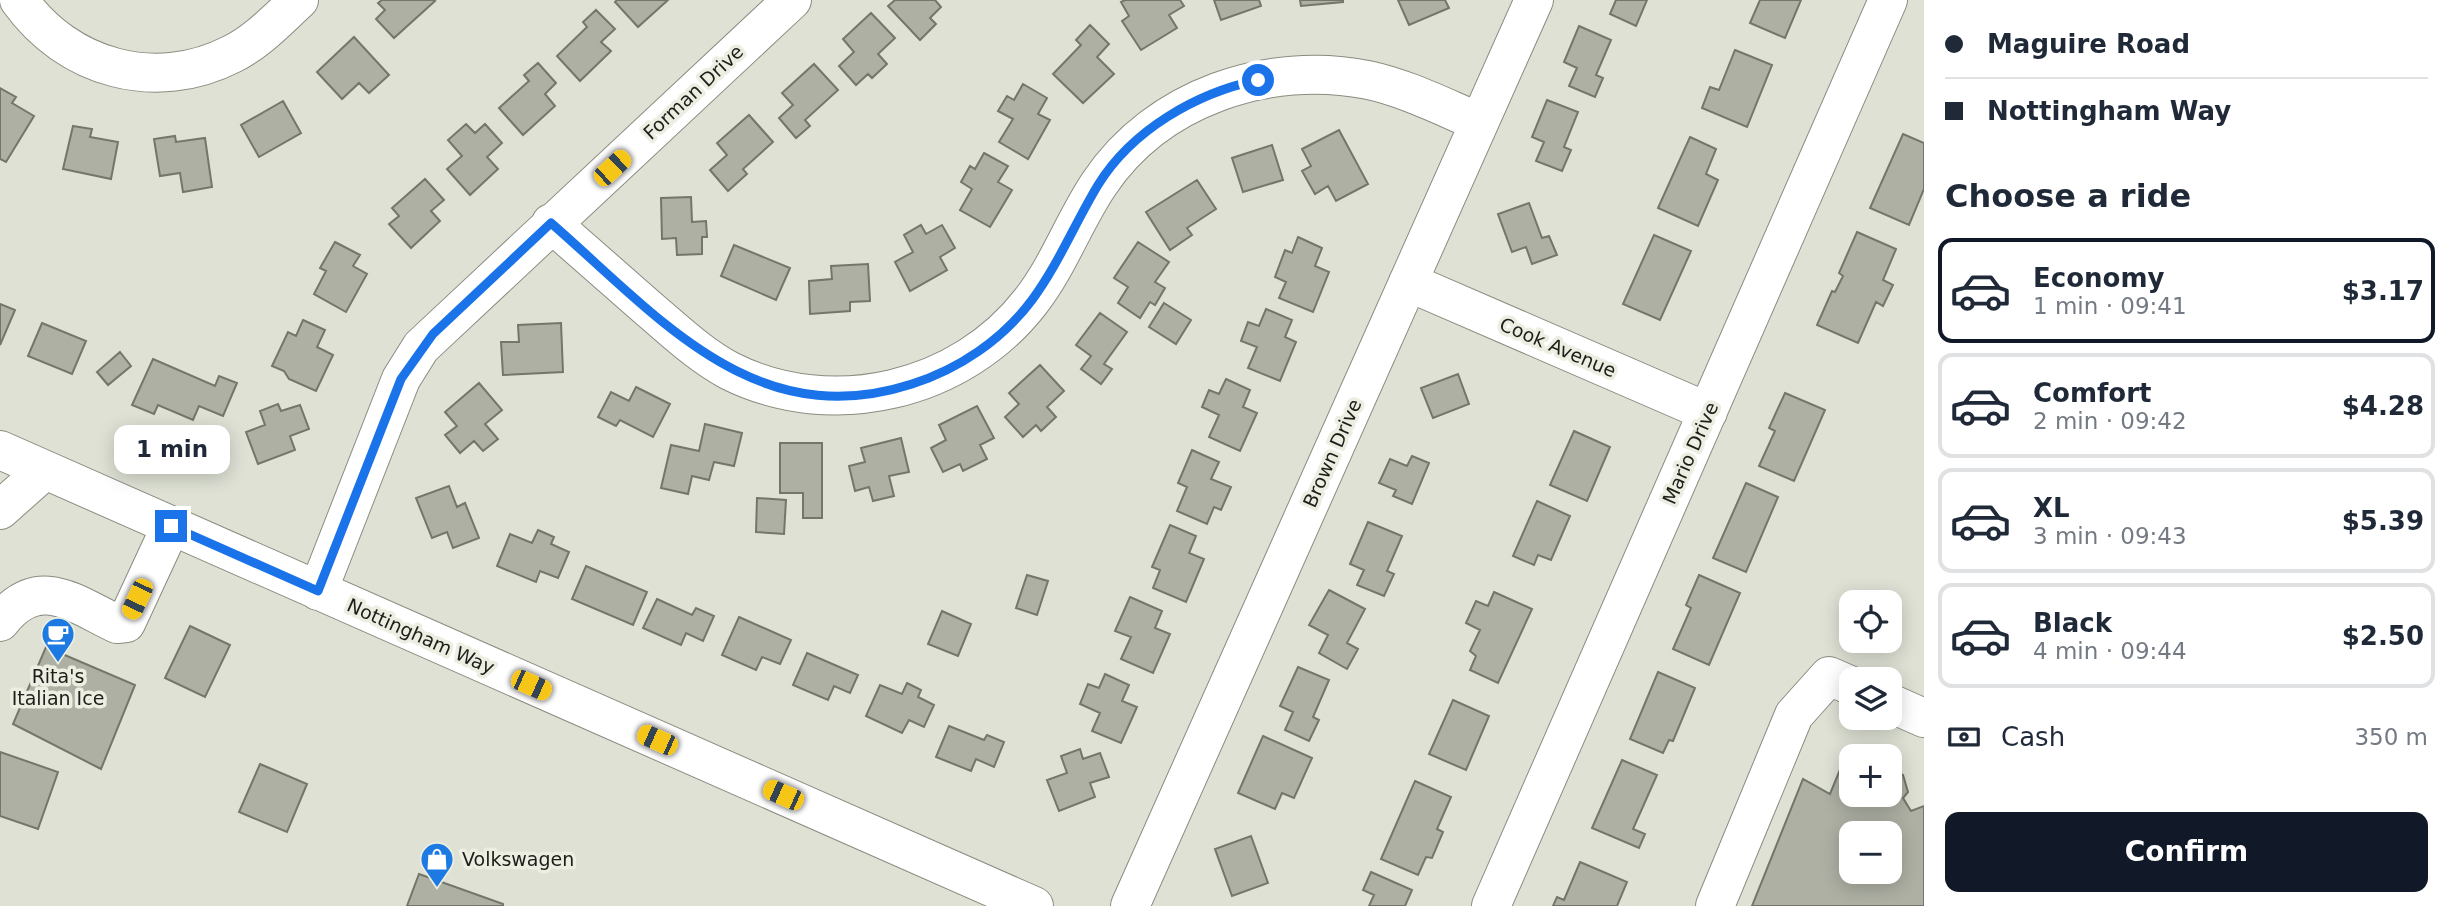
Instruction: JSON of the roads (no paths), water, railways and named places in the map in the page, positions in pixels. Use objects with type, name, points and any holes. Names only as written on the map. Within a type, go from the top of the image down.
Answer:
[{"type":"street","points":[[19,0],[33,20],[62,45],[94,62],[127,72],[158,74],[203,67],[234,53],[262,34],[299,0]]},
{"type":"street","name":"Forman Drive","points":[[318,591],[401,379],[433,334],[792,0]]},
{"type":"street","name":"Brown Drive","points":[[1130,906],[1534,0]]},
{"type":"street","name":"Mario Drive","points":[[1491,906],[1888,0]]},
{"type":"street","points":[[551,223],[695,349],[730,371],[770,386],[807,394],[845,396],[892,391],[936,376],[976,354],[1006,330],[1032,301],[1099,183],[1116,163],[1159,123],[1198,100],[1236,85],[1279,75],[1325,74],[1370,80],[1479,122]]},
{"type":"street","name":"Cook Avenue","points":[[1408,282],[1708,412]]},
{"type":"street","name":"Nottingham Way","points":[[0,450],[1034,906]]},
{"type":"street","points":[[0,510],[45,470]]},
{"type":"street","points":[[0,622],[10,610],[35,596],[57,594],[117,624],[126,623],[171,526]]},
{"type":"street","points":[[1715,906],[1794,715],[1839,682]]},
{"type":"street","points":[[1902,708],[1924,718]]},
{"type":"place","name":"Rita's Italian Ice","points":[[58,664]]},
{"type":"place","name":"Volkswagen","points":[[437,889]]}]
